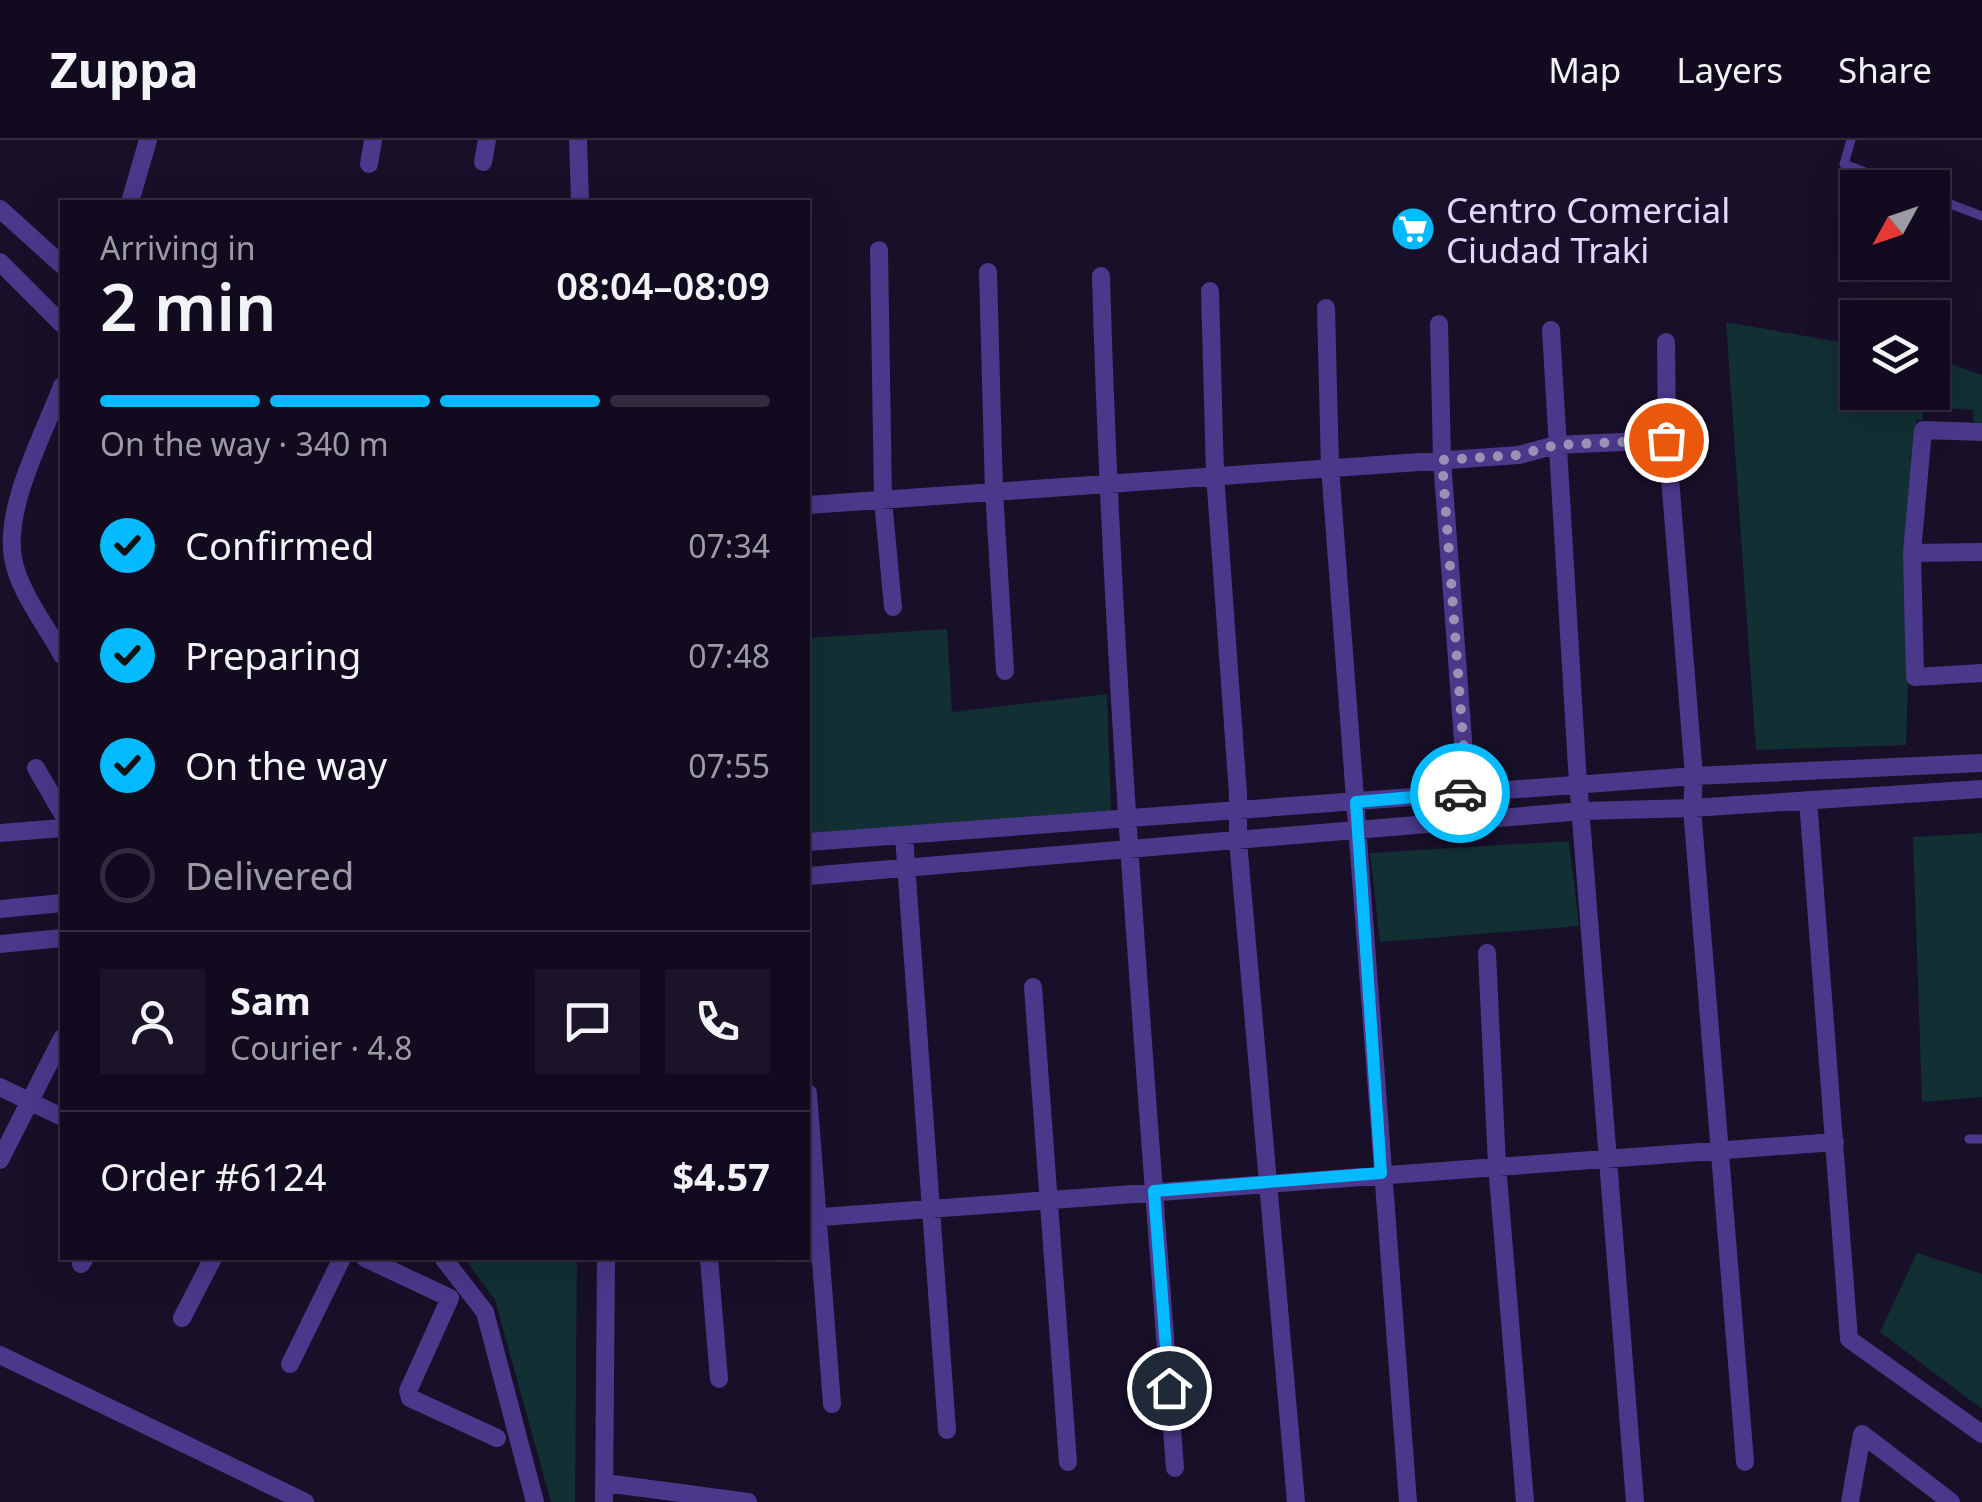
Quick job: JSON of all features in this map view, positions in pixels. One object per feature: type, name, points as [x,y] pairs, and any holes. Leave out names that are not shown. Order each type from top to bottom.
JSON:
[{"type":"street","points":[[131,200],[148,140]]},
{"type":"street","points":[[369,164],[373,140]]},
{"type":"street","points":[[483,162],[487,140]]},
{"type":"street","points":[[578,140],[580,200]]},
{"type":"street","points":[[0,209],[60,263]]},
{"type":"street","points":[[879,250],[883,500],[893,607]]},
{"type":"street","points":[[0,262],[60,322]]},
{"type":"street","points":[[988,272],[1004,671]]},
{"type":"street","points":[[1101,276],[1107,482],[1126,821],[1175,1468]]},
{"type":"street","points":[[1210,291],[1215,474],[1238,840],[1296,1502]]},
{"type":"street","points":[[1326,308],[1330,467],[1408,1502]]},
{"type":"street","points":[[1439,324],[1442,460],[1467,792],[1466,823]]},
{"type":"street","points":[[1551,330],[1579,786],[1635,1502]]},
{"type":"street","points":[[1666,342],[1666,440],[1744,1462]]},
{"type":"street","points":[[60,391],[16,507],[12,533],[13,558],[20,580],[60,651]]},
{"type":"street","points":[[1982,432],[1923,430],[1912,554],[1914,677],[1982,673]]},
{"type":"street","points":[[810,505],[1518,455],[1556,445],[1666,440]]},
{"type":"street","points":[[1912,554],[1982,552]]},
{"type":"street","points":[[810,842],[1694,776],[1982,763]]},
{"type":"street","points":[[36,768],[60,809]]},
{"type":"street","points":[[810,876],[1582,811],[1692,808],[1982,789]]},
{"type":"street","points":[[1808,800],[1849,1339],[1982,1434]]},
{"type":"street","points":[[0,833],[60,828]]},
{"type":"street","points":[[904,836],[947,1430]]},
{"type":"street","points":[[0,909],[60,903]]},
{"type":"street","points":[[0,944],[60,938]]},
{"type":"street","points":[[1487,953],[1498,1164],[1525,1502]]},
{"type":"street","points":[[1033,987],[1068,1462]]},
{"type":"street","points":[[0,1160],[60,1042]]},
{"type":"street","points":[[0,1086],[60,1116]]},
{"type":"street","points":[[812,1217],[1836,1142]]},
{"type":"street","points":[[810,1155],[812,1217],[832,1404]]},
{"type":"street","points":[[182,1318],[212,1260]]},
{"type":"street","points":[[290,1364],[341,1260]]},
{"type":"street","points":[[369,1260],[450,1298],[408,1391],[410,1398],[496,1438]]},
{"type":"street","points":[[444,1260],[485,1312],[535,1502]]},
{"type":"street","points":[[606,1260],[604,1493],[748,1502]]},
{"type":"street","points":[[709,1260],[718,1379]]},
{"type":"street","points":[[0,1355],[305,1502]]},
{"type":"street","points":[[1850,1502],[1862,1434],[1951,1502]]},
{"type":"lane","points":[[1851,140],[1844,164],[1860,170]]},
{"type":"lane","points":[[1950,204],[1982,216]]},
{"type":"lane","points":[[1969,1140],[1982,1139]]},
{"type":"green space","points":[[1726,322],[1840,342],[1840,410],[1924,410],[1922,420],[1916,420],[1906,745],[1756,750]]},
{"type":"green space","points":[[1950,364],[1982,375],[1982,423],[1973,422],[1973,410],[1950,409]]},
{"type":"green space","points":[[947,629],[952,712],[1107,694],[1111,811],[810,841],[810,638]]},
{"type":"green space","points":[[1982,833],[1982,1097],[1922,1102],[1913,837]]},
{"type":"green space","points":[[1569,841],[1579,926],[1380,942],[1370,853]]},
{"type":"green space","points":[[1917,1253],[1982,1274],[1982,1409],[1880,1332]]},
{"type":"green space","points":[[465,1260],[577,1260],[575,1502],[551,1502],[495,1300]]},
{"type":"way so far","points":[[1460,793],[1467,792],[1442,460],[1518,455],[1556,445],[1666,440]]},
{"type":"place","name":"Centro Comercial Ciudad Traki","points":[[1413,229]]},
{"type":"route","points":[[1169,1388],[1154,1191],[1381,1173],[1356,802],[1460,793]]}]
